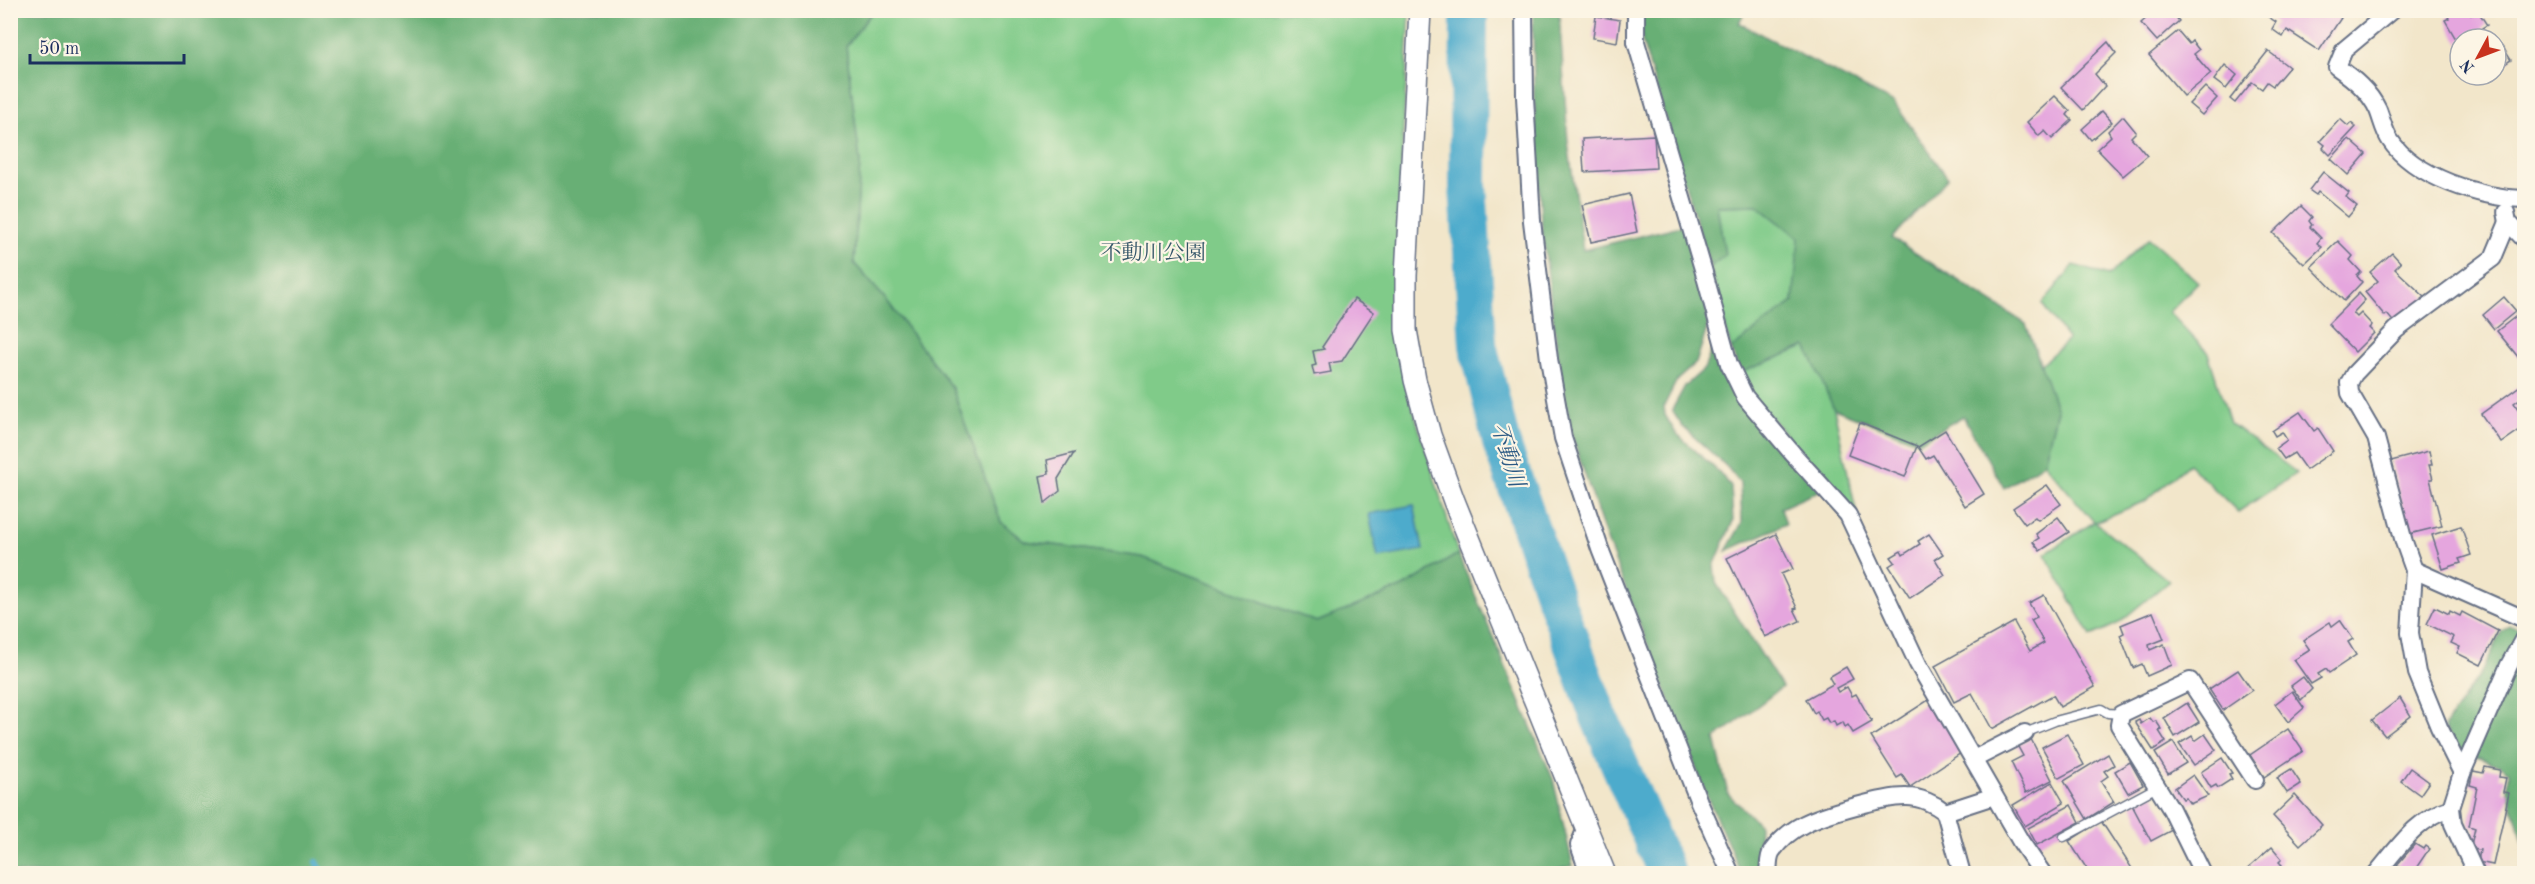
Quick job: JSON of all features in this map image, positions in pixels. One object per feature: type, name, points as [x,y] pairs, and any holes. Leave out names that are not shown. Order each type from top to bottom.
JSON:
[{"type":"street","points":[[1419,10],[1406,276],[1406,330],[1415,380],[1430,435],[1454,501],[1605,873]]},
{"type":"street","points":[[1524,10],[1525,97],[1532,221],[1549,359],[1565,447],[1604,560],[1699,802],[1731,873]]},
{"type":"street","points":[[1636,10],[1635,42],[1729,364],[1745,397],[1848,515],[1918,664],[2021,842],[2043,873]]},
{"type":"street","points":[[2392,10],[2344,50],[2337,67],[2367,93],[2377,109],[2388,137],[2412,164],[2461,186],[2505,199],[2524,199]]},
{"type":"street","points":[[2462,772],[2439,727],[2417,673],[2410,633],[2414,570],[2403,542],[2376,438],[2350,393],[2349,383],[2354,374],[2396,330],[2493,258],[2508,222],[2505,199]]},
{"type":"street","points":[[2508,222],[2524,239]]},
{"type":"street","points":[[2414,570],[2524,619]]},
{"type":"street","points":[[2476,873],[2453,824],[2451,808],[2462,772],[2509,665],[2524,638]]},
{"type":"street","points":[[2203,873],[2171,809],[2119,725],[2121,714],[2190,681],[2255,780]]},
{"type":"street","points":[[1974,759],[2025,733]]},
{"type":"street","points":[[1768,873],[1770,854],[1793,831],[1813,820],[1896,796],[1919,800],[1937,806],[1945,812],[1962,873]]},
{"type":"street","points":[[1945,812],[1994,796]]},
{"type":"street","points":[[2376,873],[2417,826],[2436,813],[2451,808]]},
{"type":"street","points":[[1586,828],[1579,845],[1589,873]]},
{"type":"lane","points":[[2025,733],[2101,709],[2121,714]]},
{"type":"lane","points":[[2064,837],[2157,786]]},
{"type":"green space","points":[[10,11],[873,11],[846,46],[860,162],[854,263],[887,301],[952,388],[1001,522],[1025,541],[1142,557],[1317,622],[1403,587],[1458,554],[1553,779],[1573,866],[1538,874],[11,873]]},
{"type":"green space","name":"不動川公園","points":[[873,11],[1410,11],[1395,271],[1398,331],[1405,383],[1458,554],[1403,587],[1317,622],[1142,557],[1025,541],[1001,522],[952,388],[887,301],[854,263],[860,162],[846,46]]},
{"type":"green space","points":[[1533,11],[1559,11],[1568,142],[1583,250],[1685,225],[1706,307],[1708,325],[1696,363],[1677,380],[1664,406],[1665,415],[1675,432],[1720,473],[1731,487],[1733,521],[1714,566],[1716,583],[1782,687],[1715,739],[1728,794],[1760,825],[1758,861],[1761,873],[1741,873],[1708,799],[1609,546],[1572,436],[1558,358],[1541,220],[1534,97]]},
{"type":"green space","points":[[1642,11],[1745,11],[1739,23],[1894,103],[1948,178],[1892,238],[2026,324],[2057,410],[2044,463],[2004,488],[1963,416],[1919,442],[1834,409],[1806,346],[1740,373],[1731,349],[1793,302],[1799,238],[1757,205],[1717,206],[1725,255],[1710,267],[1642,41]]},
{"type":"green space","points":[[1757,205],[1800,238],[1793,302],[1731,349],[1710,267],[1725,255],[1717,206]]},
{"type":"green space","points":[[2149,238],[2198,282],[2169,312],[2208,353],[2230,423],[2297,473],[2238,512],[2189,464],[2145,501],[2095,522],[2169,581],[2117,624],[2091,636],[2045,554],[2094,522],[2044,463],[2057,410],[2040,365],[2068,340],[2042,304],[2074,265],[2108,276]]},
{"type":"green space","points":[[1717,336],[1724,365],[1821,490],[1781,508],[1786,524],[1726,551],[1742,523],[1740,483],[1727,467],[1682,426],[1673,412],[1685,386],[1704,369]]},
{"type":"green space","points":[[1807,346],[1834,409],[1857,515],[1750,394],[1740,373]]},
{"type":"green space","points":[[2510,626],[2524,630],[2524,845],[2508,792],[2509,772],[2500,766],[2460,751],[2444,727],[2484,668],[2502,631]]},
{"type":"water","points":[[1414,505],[1423,550],[1378,558],[1369,514]]},
{"type":"building","points":[[2156,10],[2159,13],[2170,10],[2179,21],[2157,41],[2141,23]]},
{"type":"building","points":[[2271,10],[2321,12],[2330,10],[2341,18],[2319,51],[2287,30],[2283,37],[2272,29],[2276,22],[2267,16]]},
{"type":"building","points":[[2444,10],[2468,10],[2471,15],[2478,11],[2487,25],[2484,27],[2449,27],[2445,20],[2449,18]]},
{"type":"building","points":[[1596,16],[1620,20],[1617,42],[1593,38]]},
{"type":"building","points":[[2178,31],[2189,44],[2192,41],[2199,50],[2194,54],[2211,74],[2184,96],[2149,55]]},
{"type":"building","points":[[2108,42],[2116,53],[2095,74],[2105,86],[2083,110],[2061,87]]},
{"type":"building","points":[[2268,51],[2289,67],[2273,86],[2267,82],[2262,89],[2252,82],[2235,103],[2230,99]]},
{"type":"building","points":[[2225,65],[2237,75],[2226,89],[2214,80]]},
{"type":"building","points":[[2205,87],[2217,98],[2202,115],[2189,104]]},
{"type":"building","points":[[2055,96],[2070,111],[2067,115],[2072,120],[2052,139],[2045,131],[2039,136],[2027,122]]},
{"type":"building","points":[[2102,111],[2112,122],[2091,140],[2082,129]]},
{"type":"building","points":[[2123,116],[2136,132],[2131,137],[2147,156],[2123,176],[2097,149],[2111,136],[2108,131]]},
{"type":"building","points":[[2340,119],[2348,126],[2351,123],[2356,127],[2330,155],[2320,141]]},
{"type":"building","points":[[1654,135],[1656,168],[1584,172],[1582,139]]},
{"type":"building","points":[[2349,139],[2366,154],[2348,175],[2331,159]]},
{"type":"building","points":[[2323,172],[2349,193],[2346,197],[2357,206],[2348,217],[2318,192],[2316,195],[2309,190]]},
{"type":"building","points":[[1629,194],[1637,232],[1591,242],[1582,205]]},
{"type":"building","points":[[2301,206],[2312,217],[2309,221],[2312,225],[2310,227],[2321,238],[2317,243],[2322,247],[2304,264],[2273,233]]},
{"type":"building","points":[[2338,241],[2353,256],[2350,260],[2361,272],[2357,276],[2362,282],[2344,301],[2311,267]]},
{"type":"building","points":[[2392,253],[2401,263],[2395,269],[2426,298],[2396,325],[2387,314],[2385,316],[2365,292],[2378,281],[2370,272]]},
{"type":"building","points":[[2359,293],[2365,300],[2353,313],[2357,317],[2361,313],[2372,325],[2369,328],[2374,333],[2355,352],[2328,324]]},
{"type":"building","points":[[2504,297],[2516,311],[2494,329],[2483,315]]},
{"type":"building","points":[[1354,299],[1374,312],[1342,361],[1329,363],[1331,372],[1314,375],[1312,366],[1316,365],[1313,351],[1324,349],[1322,347]]},
{"type":"building","points":[[2520,313],[2524,319],[2523,363],[2497,331]]},
{"type":"building","points":[[2524,383],[2524,396],[2514,403],[2524,418],[2524,427],[2501,443],[2481,414]]},
{"type":"building","points":[[2300,412],[2314,431],[2318,428],[2333,451],[2306,470],[2294,453],[2284,459],[2276,448],[2287,440],[2282,432],[2275,436],[2272,431]]},
{"type":"building","points":[[1860,423],[1917,446],[1905,477],[1848,455]]},
{"type":"building","points":[[1945,430],[1984,494],[1965,506],[1933,455],[1926,459],[1918,447]]},
{"type":"building","points":[[2429,451],[2432,465],[2429,465],[2433,479],[2430,479],[2442,526],[2409,534],[2391,461]]},
{"type":"building","points":[[1074,453],[1058,479],[1060,491],[1045,503],[1040,476],[1049,474],[1047,460]]},
{"type":"building","points":[[2047,485],[2061,504],[2038,520],[2035,517],[2025,524],[2013,508]]},
{"type":"building","points":[[2058,517],[2069,532],[2040,551],[2033,542],[2039,538],[2036,534]]},
{"type":"building","points":[[2461,526],[2471,555],[2459,559],[2461,563],[2443,569],[2432,535]]},
{"type":"building","points":[[1776,534],[1793,569],[1781,574],[1797,608],[1794,609],[1800,621],[1765,637],[1727,558]]},
{"type":"building","points":[[1929,534],[1943,554],[1935,559],[1945,575],[1910,598],[1889,566],[1895,562],[1891,557],[1901,551],[1903,555],[1920,544],[1918,541]]},
{"type":"building","points":[[2044,595],[2095,687],[2060,707],[2053,695],[1992,729],[1972,693],[1954,702],[1935,666],[2014,622],[2030,651],[2044,643],[2031,620],[2037,617],[2029,603]]},
{"type":"building","points":[[2435,607],[2449,614],[2450,611],[2460,616],[2462,612],[2498,631],[2481,665],[2457,653],[2460,647],[2451,643],[2454,637],[2427,624]]},
{"type":"building","points":[[2153,612],[2164,639],[2149,645],[2150,650],[2164,644],[2172,665],[2147,676],[2142,664],[2133,668],[2120,635],[2124,633],[2121,625]]},
{"type":"building","points":[[2340,620],[2353,639],[2348,642],[2356,655],[2329,673],[2326,669],[2318,674],[2321,678],[2311,684],[2294,660],[2310,650],[2303,640],[2330,622],[2332,626]]},
{"type":"building","points":[[1846,667],[1853,679],[1836,688],[1838,692],[1847,687],[1852,696],[1856,694],[1872,722],[1853,733],[1848,725],[1845,727],[1843,722],[1836,726],[1834,721],[1829,723],[1826,718],[1822,720],[1817,711],[1814,713],[1806,699],[1833,684],[1829,677]]},
{"type":"building","points":[[2238,670],[2252,690],[2223,710],[2209,689]]},
{"type":"building","points":[[2303,677],[2312,689],[2301,700],[2291,686]]},
{"type":"building","points":[[2292,691],[2304,708],[2288,722],[2275,704]]},
{"type":"building","points":[[2400,698],[2411,716],[2385,736],[2372,720]]},
{"type":"building","points":[[1930,699],[1964,751],[1910,787],[1902,775],[1897,778],[1871,737]]},
{"type":"building","points":[[2187,703],[2199,722],[2175,737],[2164,718]]},
{"type":"building","points":[[2150,718],[2153,722],[2156,721],[2162,730],[2159,731],[2166,742],[2153,750],[2135,722],[2139,720],[2141,724]]},
{"type":"building","points":[[2288,729],[2303,751],[2264,777],[2250,755]]},
{"type":"building","points":[[2067,734],[2084,765],[2059,778],[2042,747]]},
{"type":"building","points":[[2205,734],[2216,750],[2194,765],[2179,744],[2192,736],[2195,741]]},
{"type":"building","points":[[2031,739],[2052,780],[2026,793],[2011,762],[2023,756],[2017,745]]},
{"type":"building","points":[[2173,742],[2186,763],[2168,774],[2155,753]]},
{"type":"building","points":[[2108,754],[2114,765],[2104,771],[2108,776],[2101,781],[2114,802],[2087,819],[2064,781]]},
{"type":"building","points":[[2222,758],[2232,773],[2229,774],[2232,779],[2218,788],[2216,785],[2211,788],[2201,772]]},
{"type":"building","points":[[2130,762],[2143,785],[2128,793],[2115,771]]},
{"type":"building","points":[[2485,767],[2500,770],[2499,777],[2506,778],[2503,792],[2509,793],[2493,865],[2478,862],[2480,850],[2470,849],[2475,828],[2469,826],[2477,787],[2470,785],[2473,771],[2483,773]]},
{"type":"building","points":[[2410,768],[2429,782],[2420,795],[2401,781]]},
{"type":"building","points":[[2291,769],[2301,784],[2287,793],[2277,778]]},
{"type":"building","points":[[2193,775],[2208,796],[2190,804],[2175,788]]},
{"type":"building","points":[[2052,782],[2064,803],[2025,826],[2013,805]]},
{"type":"building","points":[[2153,794],[2172,830],[2151,841],[2132,805]]},
{"type":"building","points":[[2295,795],[2322,825],[2300,845],[2273,816]]},
{"type":"building","points":[[2071,805],[2080,822],[2037,845],[2028,828]]},
{"type":"building","points":[[2101,821],[2133,870],[2128,874],[2098,874],[2095,870],[2090,874],[2069,841]]},
{"type":"building","points":[[2415,844],[2423,849],[2425,846],[2429,849],[2412,874],[2401,874],[2398,872],[2401,868],[2397,865]]},
{"type":"building","points":[[2272,847],[2282,859],[2279,862],[2282,865],[2280,867],[2285,874],[2242,874]]},
{"type":"waterway","name":"不動川","points":[[1469,10],[1468,186],[1478,345],[1501,442],[1553,593],[1599,717],[1667,874]]},
{"type":"waterway","points":[[317,862],[323,874]]}]
